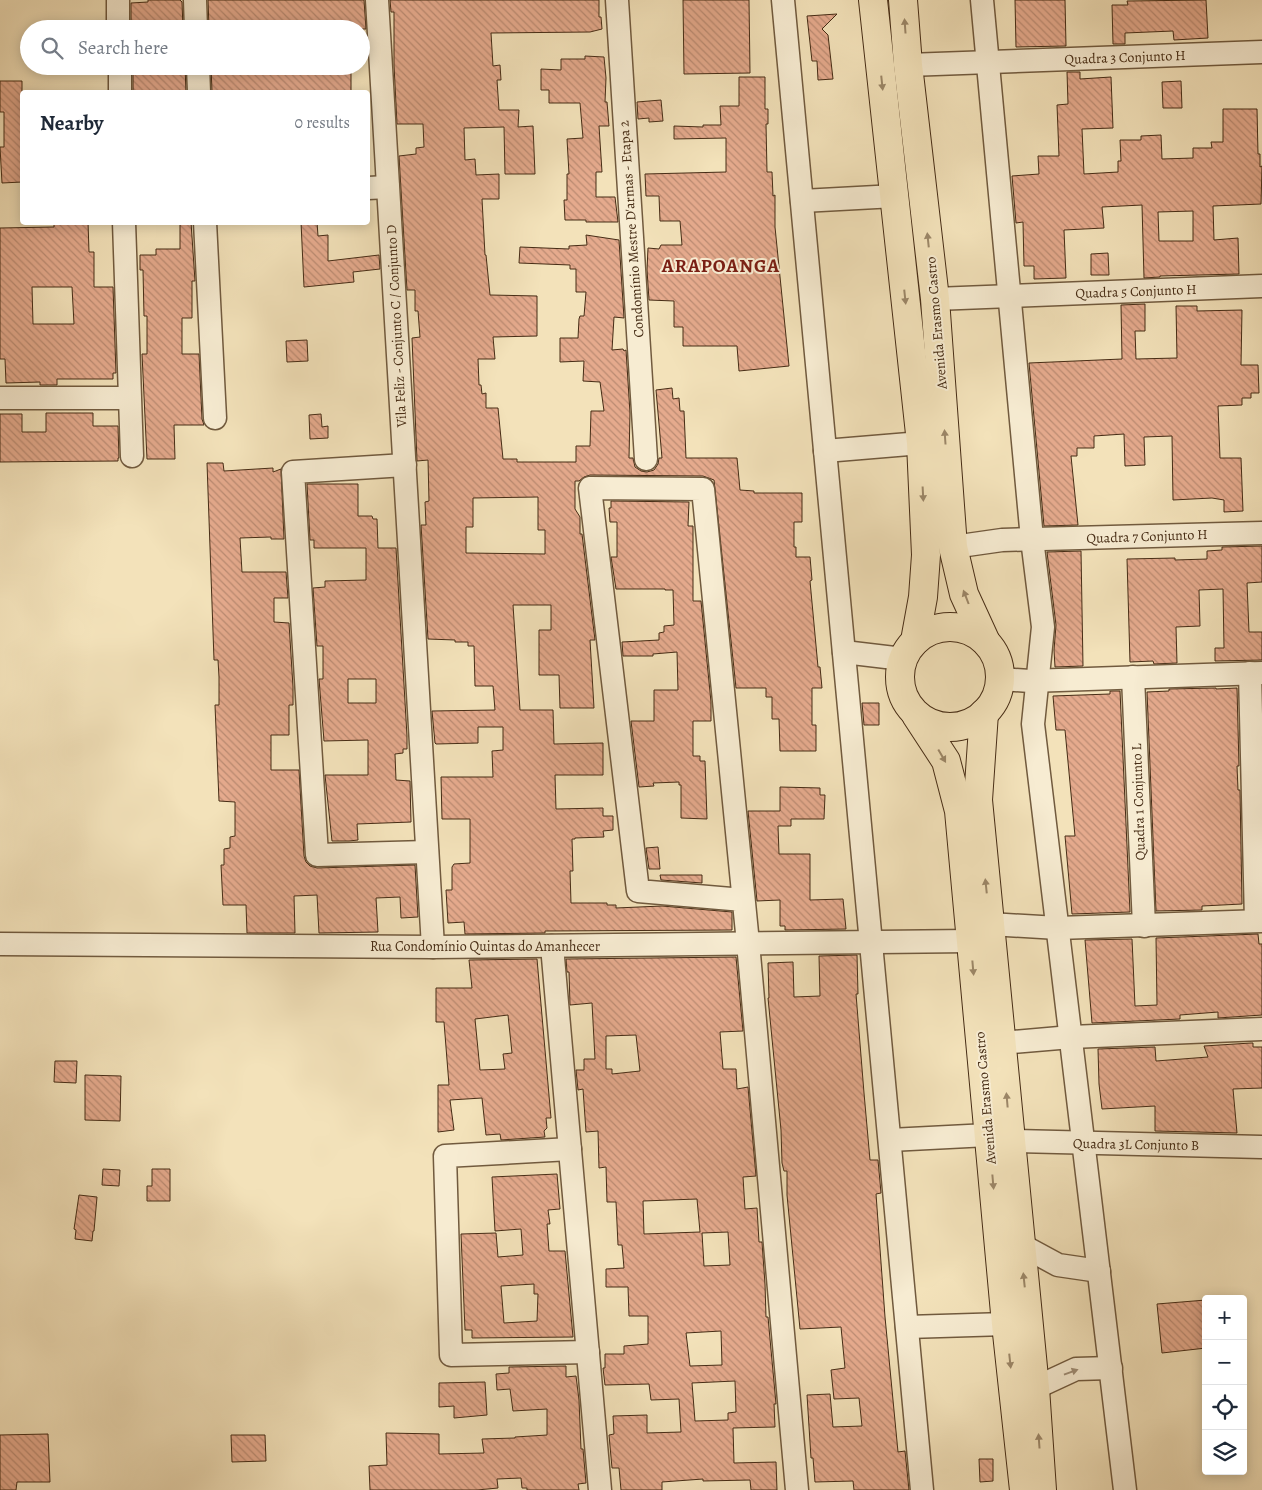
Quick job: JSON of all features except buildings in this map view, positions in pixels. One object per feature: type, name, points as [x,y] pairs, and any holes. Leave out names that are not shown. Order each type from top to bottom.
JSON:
[{"type":"main road","name":"Avenida Erasmo Castro","points":[[874,0],[921,444],[926,555],[923,597],[909,650]]},
{"type":"main road","name":"Avenida Erasmo Castro","points":[[903,0],[908,65],[935,299],[953,547],[964,594],[986,642]]},
{"type":"main road","points":[[951,627],[970,631],[986,642],[996,659],[1000,679],[993,703],[984,713],[969,724],[951,727],[932,724],[916,715],[906,703],[900,689],[899,674],[909,650],[931,630],[951,627]]},
{"type":"main road","name":"Avenida Erasmo Castro","points":[[984,713],[978,800],[980,932],[1000,1138],[1021,1244],[1035,1388],[1042,1490]]},
{"type":"main road","name":"Avenida Erasmo Castro","points":[[916,715],[946,761],[959,811],[1001,1042],[1000,1138],[1006,1324],[1024,1490]]},
{"type":"street","points":[[118,0],[118,20]]},
{"type":"street","points":[[195,0],[196,20]]},
{"type":"street","name":"Vila Feliz - Conjunto C / Conjunto D","points":[[377,0],[376,129],[378,187],[405,465],[433,947]]},
{"type":"street","name":"Condomínio Mestre D'armas - Etapa 2","points":[[617,0],[646,459]]},
{"type":"street","points":[[783,0],[922,1490]]},
{"type":"street","points":[[982,0],[1032,539],[1043,627],[1033,724],[1125,1490]]},
{"type":"street","name":"Quadra 3 Conjunto H","points":[[908,65],[1262,52]]},
{"type":"street","points":[[120,75],[120,90]]},
{"type":"street","points":[[198,75],[199,90]]},
{"type":"street","points":[[802,202],[895,196]]},
{"type":"street","points":[[124,225],[132,456]]},
{"type":"street","points":[[205,225],[216,418]]},
{"type":"street","name":"Quadra 5 Conjunto H","points":[[935,299],[1262,286]]},
{"type":"street","points":[[0,398],[129,398]]},
{"type":"street","points":[[825,451],[921,444]]},
{"type":"street","points":[[405,465],[293,472],[317,854],[427,852]]},
{"type":"street","points":[[744,900],[638,891],[590,488],[703,489],[744,900],[797,1490]]},
{"type":"street","name":"Quadra 7 Conjunto H","points":[[953,547],[1002,540],[1262,533]]},
{"type":"street","points":[[844,652],[909,650]]},
{"type":"street","points":[[1000,679],[1038,681],[1256,673],[1259,921]]},
{"type":"street","name":"Quadra 1 Conjunto L","points":[[1133,677],[1144,926]]},
{"type":"street","name":"Rua Condomínio Quintas do Amanhecer","points":[[0,944],[433,947],[871,941],[980,932],[1259,921]]},
{"type":"street","points":[[552,946],[600,1490]]},
{"type":"street","points":[[1001,1042],[1071,1037],[1262,1029]]},
{"type":"street","name":"Quadra 3L Conjunto B","points":[[890,1140],[1000,1138],[1084,1143],[1262,1147]]},
{"type":"street","points":[[570,1149],[445,1156],[451,1355],[588,1352]]},
{"type":"street","points":[[1021,1244],[1058,1264],[1099,1271]]},
{"type":"street","points":[[907,1327],[1006,1324]]},
{"type":"street","points":[[1035,1388],[1076,1370],[1111,1368]]},
{"type":"district","name":"ARAPOANGA","points":[[721,265]]}]
